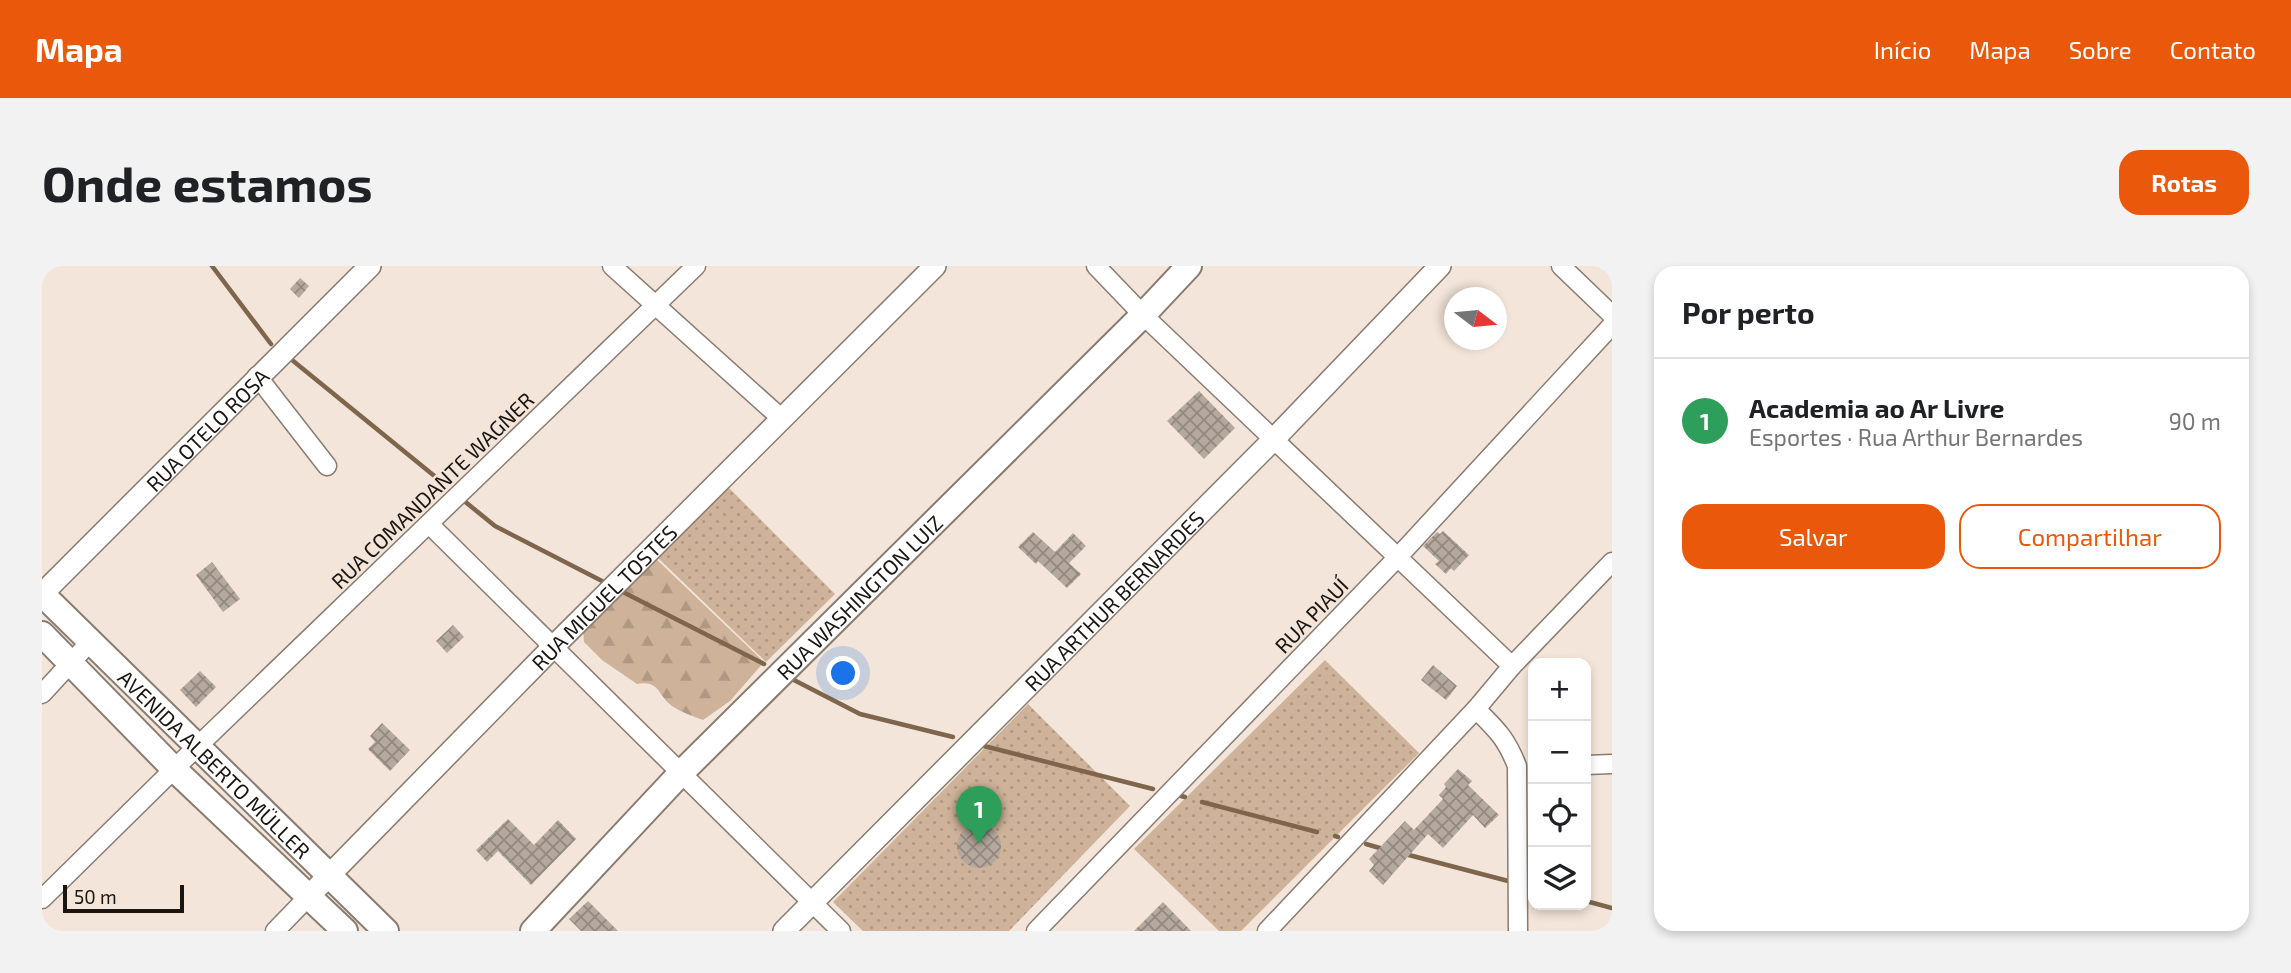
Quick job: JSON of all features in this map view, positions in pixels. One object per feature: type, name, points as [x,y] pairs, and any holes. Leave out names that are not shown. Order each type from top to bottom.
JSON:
[{"type":"main road","name":"RUA WASHINGTON LUIZ","points":[[533,931],[680,774],[1143,315],[1188,266]]},
{"type":"main road","name":"AVENIDA ALBERTO MÜLLER","points":[[42,594],[386,931]]},
{"type":"main road","name":"AVENIDA ALBERTO MÜLLER","points":[[42,634],[174,769],[345,931]]},
{"type":"street","name":"RUA OTELO ROSA","points":[[42,594],[257,376],[370,266]]},
{"type":"street","points":[[612,266],[782,419]]},
{"type":"street","name":"RUA COMANDANTE WAGNER","points":[[42,899],[696,266]]},
{"type":"street","name":"RUA MIGUEL TOSTES","points":[[275,931],[554,646],[935,266]]},
{"type":"street","points":[[1097,266],[1143,315],[1512,666]]},
{"type":"street","name":"RUA ARTHUR BERNARDES","points":[[784,931],[1274,439],[1440,266]]},
{"type":"street","points":[[1561,266],[1612,315]]},
{"type":"street","name":"RUA PIAUÍ","points":[[1036,931],[1397,558],[1612,325]]},
{"type":"street","points":[[257,376],[327,466]]},
{"type":"street","points":[[429,524],[841,931]]},
{"type":"street","points":[[1267,931],[1612,562]]},
{"type":"street","points":[[42,694],[90,642]]},
{"type":"street","points":[[1476,709],[1501,734],[1525,766],[1518,931]]},
{"type":"street","points":[[1591,765],[1612,765]]},
{"type":"green space","points":[[728,487],[835,594],[766,662],[656,556]]},
{"type":"green space","points":[[654,557],[764,662],[730,701],[703,720],[672,706],[654,686],[637,684],[602,660],[584,642],[583,628]]},
{"type":"green space","points":[[1325,660],[1419,753],[1241,931],[1219,931],[1134,849]]},
{"type":"green space","points":[[1028,704],[1130,806],[1009,931],[863,931],[833,902]]},
{"type":"building","points":[[300,278],[309,286],[299,298],[290,289]]},
{"type":"building","points":[[1199,391],[1235,428],[1204,459],[1167,421]]},
{"type":"building","points":[[1443,531],[1469,555],[1454,571],[1451,568],[1446,574],[1435,564],[1439,561],[1423,546],[1437,532],[1440,534]]},
{"type":"building","points":[[1033,532],[1055,552],[1073,533],[1086,546],[1069,563],[1081,574],[1067,588],[1018,547]]},
{"type":"building","points":[[212,562],[240,599],[223,612],[196,575]]},
{"type":"building","points":[[453,625],[464,637],[447,653],[436,641]]},
{"type":"building","points":[[1433,665],[1457,686],[1446,700],[1421,680]]},
{"type":"building","points":[[200,671],[216,687],[196,707],[180,690]]},
{"type":"building","points":[[382,723],[410,750],[390,771],[368,749],[375,742],[370,736]]},
{"type":"building","points":[[1458,769],[1472,781],[1468,785],[1499,815],[1485,828],[1473,815],[1443,848],[1428,834],[1383,885],[1369,871],[1374,865],[1369,859],[1405,821],[1414,830],[1443,799],[1439,795],[1446,787],[1444,784]]},
{"type":"building","points":[[508,819],[534,845],[558,820],[576,839],[531,885],[498,851],[487,862],[476,850]]},
{"type":"building","points":[[979,824],[995,830],[1001,846],[995,862],[979,868],[963,862],[957,846],[963,830]]},
{"type":"building","points":[[588,901],[618,931],[581,931],[569,919]]},
{"type":"building","points":[[1163,902],[1191,931],[1134,931]]},
{"type":"waterway","points":[[212,266],[271,344]]},
{"type":"waterway","points":[[292,360],[443,483]]},
{"type":"waterway","points":[[463,500],[495,526],[602,581]]},
{"type":"waterway","points":[[619,590],[764,664]]},
{"type":"waterway","points":[[790,678],[860,714],[953,737]]},
{"type":"waterway","points":[[980,745],[1153,789]]},
{"type":"waterway","points":[[1181,796],[1185,797]]},
{"type":"waterway","points":[[1202,802],[1317,832]]},
{"type":"waterway","points":[[1366,844],[1383,849]]},
{"type":"waterway","points":[[1405,854],[1512,882]]},
{"type":"waterway","points":[[1591,902],[1612,908]]},
{"type":"place","name":"Academia ao Ar Livre","points":[[979,844]]}]
